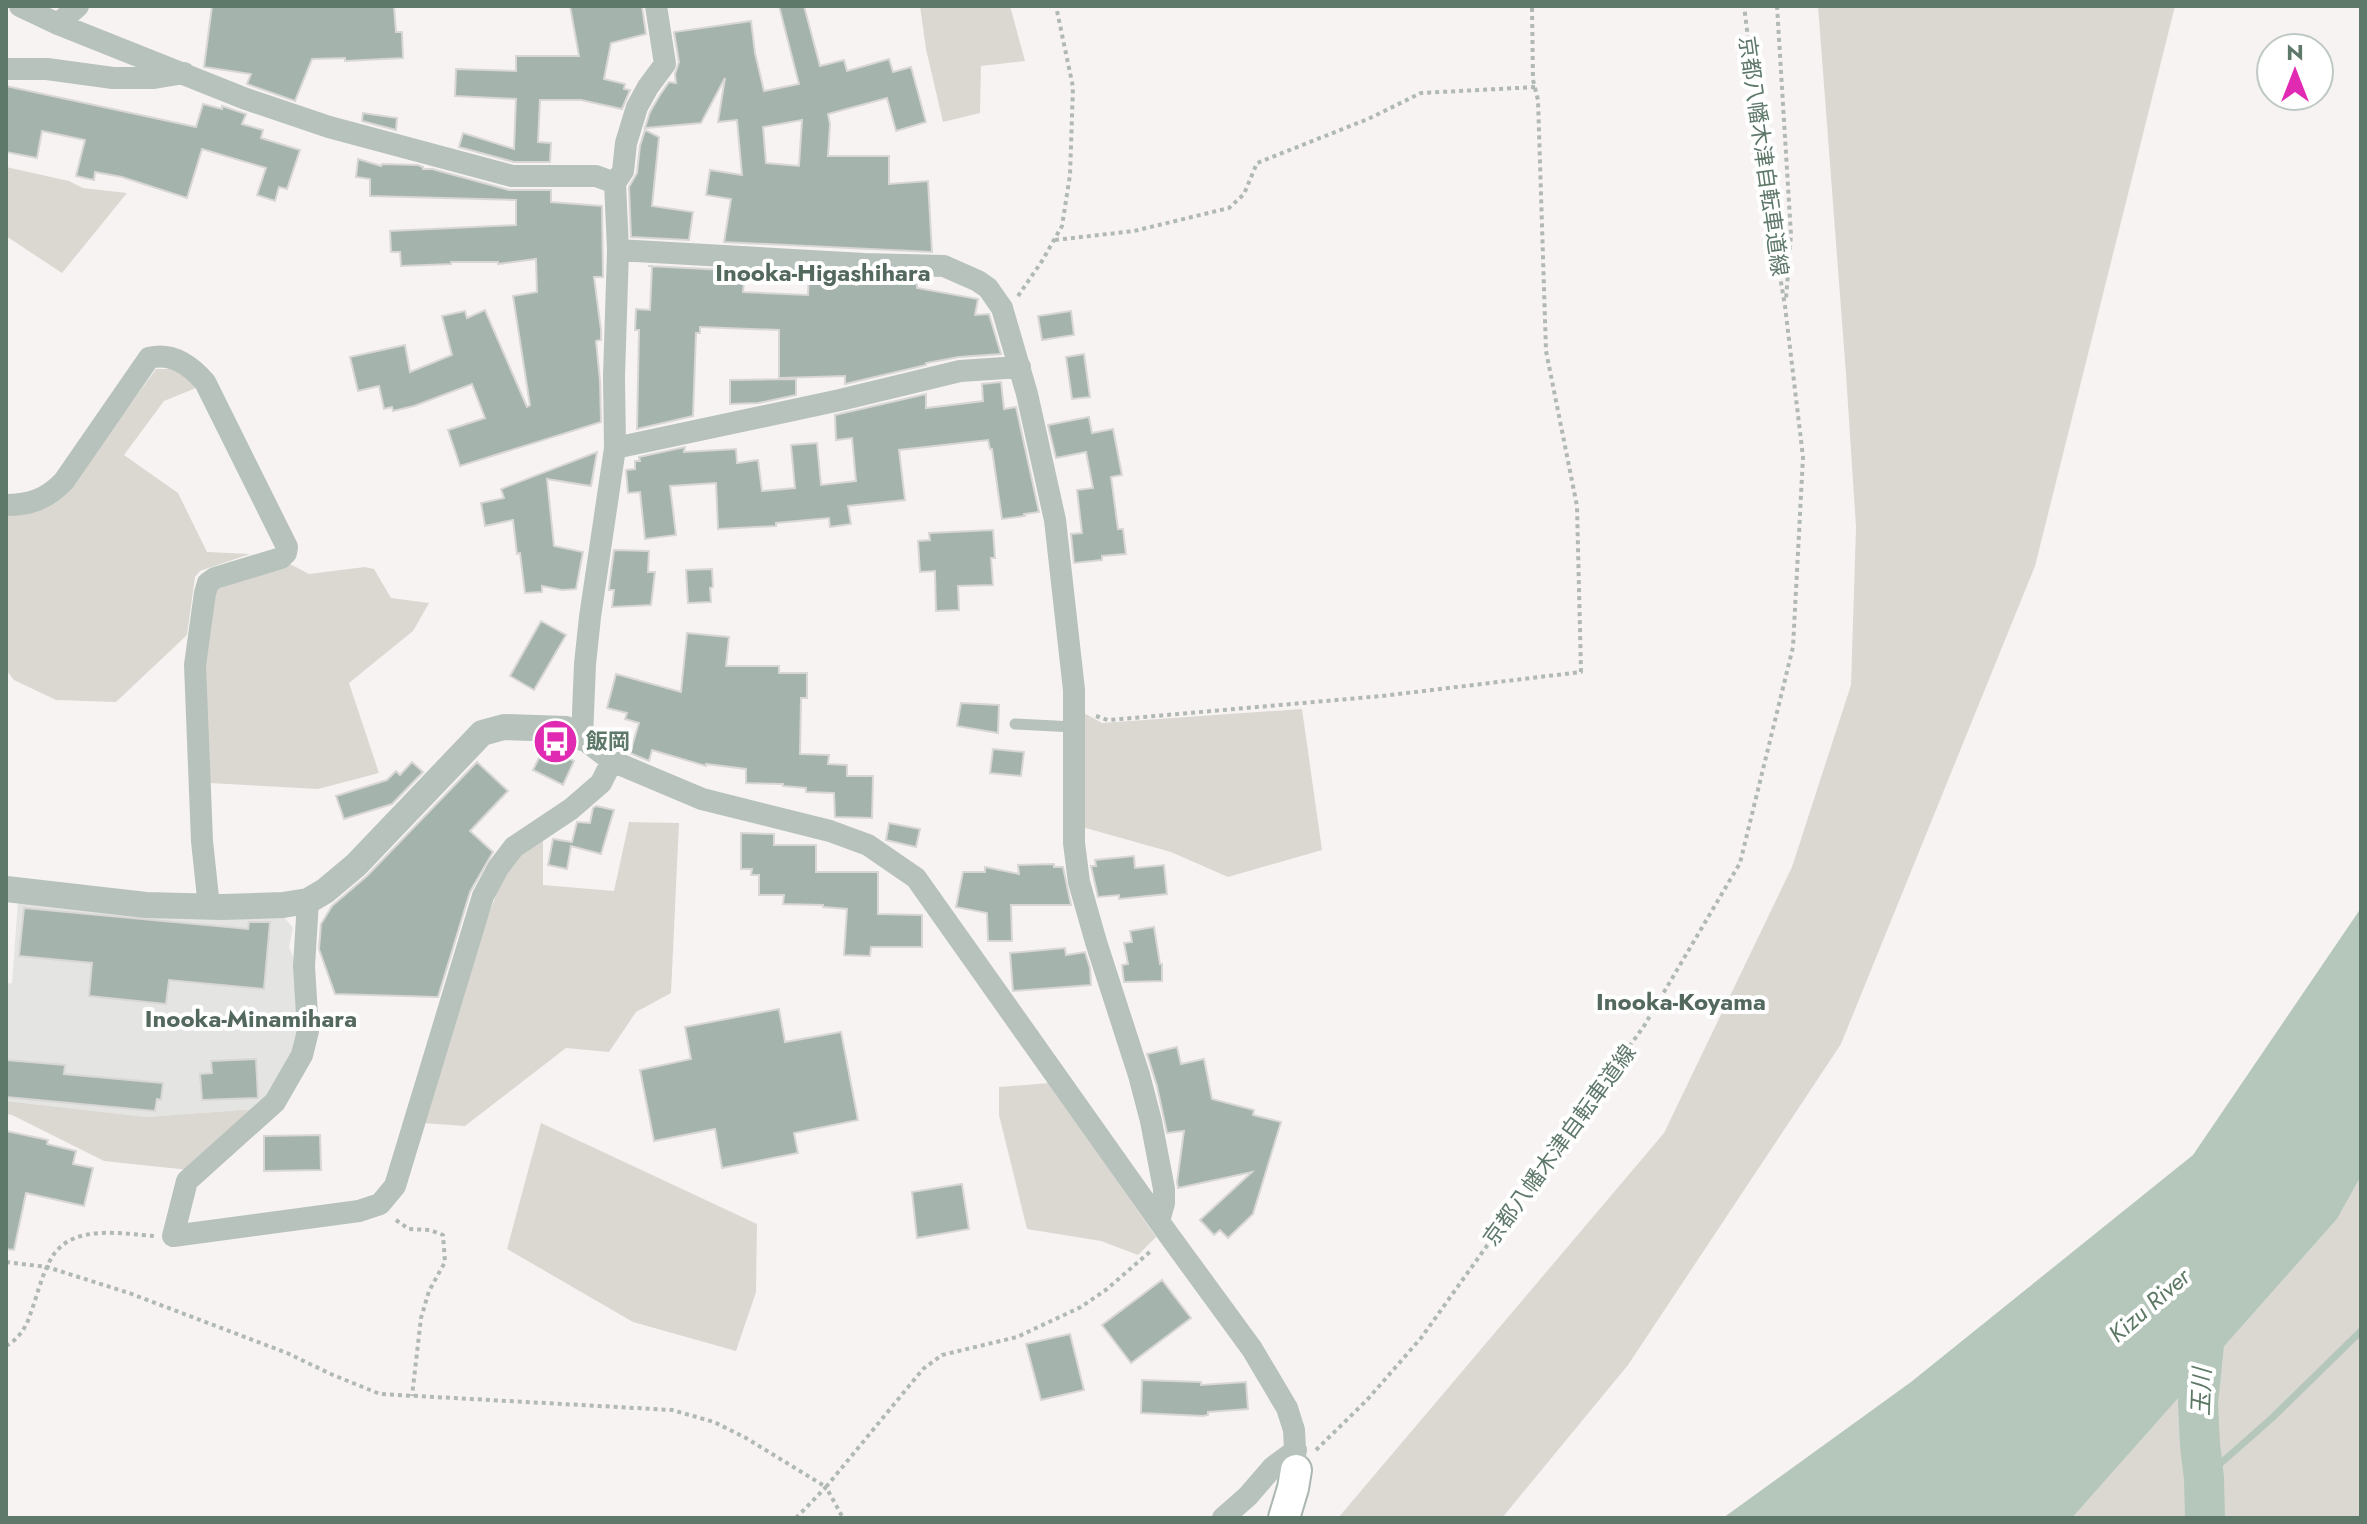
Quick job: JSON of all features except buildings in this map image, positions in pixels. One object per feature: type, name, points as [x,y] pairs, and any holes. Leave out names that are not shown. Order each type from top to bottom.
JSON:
[{"type":"main road","points":[[1284,1518],[1293,1488],[1296,1460]]},
{"type":"street","points":[[20,6],[246,99],[329,127],[512,176],[596,176],[615,183]]},
{"type":"street","points":[[58,24],[78,6]]},
{"type":"street","points":[[582,738],[586,648],[615,448],[618,250],[615,183],[623,171],[626,143],[637,107],[665,64],[656,6]]},
{"type":"street","points":[[6,69],[47,69],[113,78],[154,78],[185,73]]},
{"type":"street","points":[[618,250],[944,266],[978,281],[996,297],[1020,367],[1055,520],[1074,690],[1074,843],[1079,882],[1151,1121],[1164,1189],[1163,1228]]},
{"type":"street","points":[[6,505],[35,502],[56,490],[149,358],[176,358],[205,382],[287,547],[281,558],[215,578],[208,583],[205,593],[195,665],[202,841],[209,907]]},
{"type":"street","points":[[615,448],[960,371],[1020,367]]},
{"type":"street","points":[[6,889],[146,905],[209,907],[283,905],[308,901],[356,865],[482,733],[504,727],[566,729],[612,761],[702,799],[830,831],[868,845],[916,878],[1252,1349],[1287,1408],[1294,1430],[1296,1460],[1273,1467],[1248,1496],[1223,1518]]},
{"type":"street","points":[[308,901],[304,966],[308,1031],[302,1055],[275,1102],[187,1181],[173,1236],[359,1211],[380,1204],[395,1186],[483,896],[514,847],[571,809],[601,783],[612,761]]},
{"type":"lane","points":[[1015,724],[1074,727]]},
{"type":"path","points":[[1015,299],[1062,226],[1070,175],[1073,87],[1056,6]]},
{"type":"path","points":[[1074,690],[1090,713],[1098,718],[1121,719],[1382,696],[1581,672],[1577,506],[1546,351],[1532,6]]},
{"type":"path","name":"京都八幡木津自転車道線","points":[[1296,1460],[1367,1400],[1421,1338],[1644,1026],[1740,863],[1793,647],[1803,457],[1744,6]]},
{"type":"path","name":"京都八幡木津自転車道線","points":[[1777,6],[1791,235],[1785,306]]},
{"type":"path","points":[[1055,240],[1134,231],[1229,208],[1244,194],[1257,163],[1368,119],[1421,93],[1537,87]]},
{"type":"path","points":[[380,1204],[409,1229],[430,1230],[443,1235],[445,1262],[429,1291],[421,1318],[412,1397]]},
{"type":"path","points":[[796,1518],[826,1487],[923,1369],[942,1355],[1017,1337],[1081,1307],[1137,1264],[1163,1228]]},
{"type":"path","points":[[6,1346],[27,1326],[47,1267],[55,1253],[69,1241],[95,1232],[173,1236]]},
{"type":"path","points":[[6,1262],[47,1267],[129,1293],[287,1353],[380,1394],[672,1410],[714,1422],[826,1487],[843,1518]]},
{"type":"shaded area","points":[[920,6],[1010,6],[1025,61],[981,66],[980,113],[943,122],[926,49]]},
{"type":"shaded area","points":[[1818,6],[2175,6],[2035,566],[1841,1044],[1628,1365],[1502,1518],[1338,1518],[1664,1133],[1792,867],[1851,685],[1856,527]]},
{"type":"shaded area","points":[[6,167],[69,181],[83,188],[127,193],[62,273],[6,236]]},
{"type":"shaded area","points":[[156,369],[174,369],[201,386],[164,401],[124,455],[178,493],[207,552],[250,554],[200,571],[195,577],[187,635],[116,702],[56,700],[14,680],[6,670],[6,513],[51,504],[108,435]]},
{"type":"shaded area","points":[[290,564],[309,574],[365,567],[374,569],[391,598],[429,603],[413,631],[349,683],[379,773],[318,789],[209,783],[203,677],[212,595],[218,586]]},
{"type":"shaded area","points":[[1302,709],[1322,850],[1228,877],[1171,852],[1082,827],[1082,712],[1102,723]]},
{"type":"shaded area","points":[[629,822],[679,823],[671,993],[636,1012],[609,1052],[566,1048],[465,1126],[422,1123],[463,984],[503,876],[520,855],[543,838],[543,885],[614,891]]},
{"type":"shaded area","points":[[18,901],[144,915],[285,918],[293,928],[289,947],[297,966],[300,1028],[292,1059],[271,1095],[255,1109],[147,1117],[6,1101],[6,984],[12,983]]},
{"type":"shaded area","points":[[1049,1083],[1156,1237],[1138,1255],[1101,1241],[1027,1229],[999,1115],[999,1087]]},
{"type":"shaded area","points":[[6,1101],[147,1117],[255,1109],[189,1170],[104,1161],[6,1114]]},
{"type":"shaded area","points":[[541,1123],[757,1224],[756,1292],[736,1351],[633,1322],[507,1249]]},
{"type":"shaded area","points":[[2361,1176],[2361,1518],[2072,1518],[2337,1219]]},
{"type":"water","name":"Kizu River","points":[[2361,908],[2361,1176],[2337,1219],[2072,1518],[1723,1518],[1911,1382],[2193,1155]]},
{"type":"waterway","name":"玉川","points":[[2200,1319],[2204,1344],[2198,1403],[2205,1518]]},
{"type":"waterway","points":[[2204,1478],[2272,1418],[2361,1331]]},
{"type":"place","name":"飯岡","points":[[555,741]]},
{"type":"district","name":"Inooka-Higashihara","points":[[823,272]]},
{"type":"district","name":"Inooka-Koyama","points":[[1681,1001]]},
{"type":"district","name":"Inooka-Minamihara","points":[[251,1018]]}]
